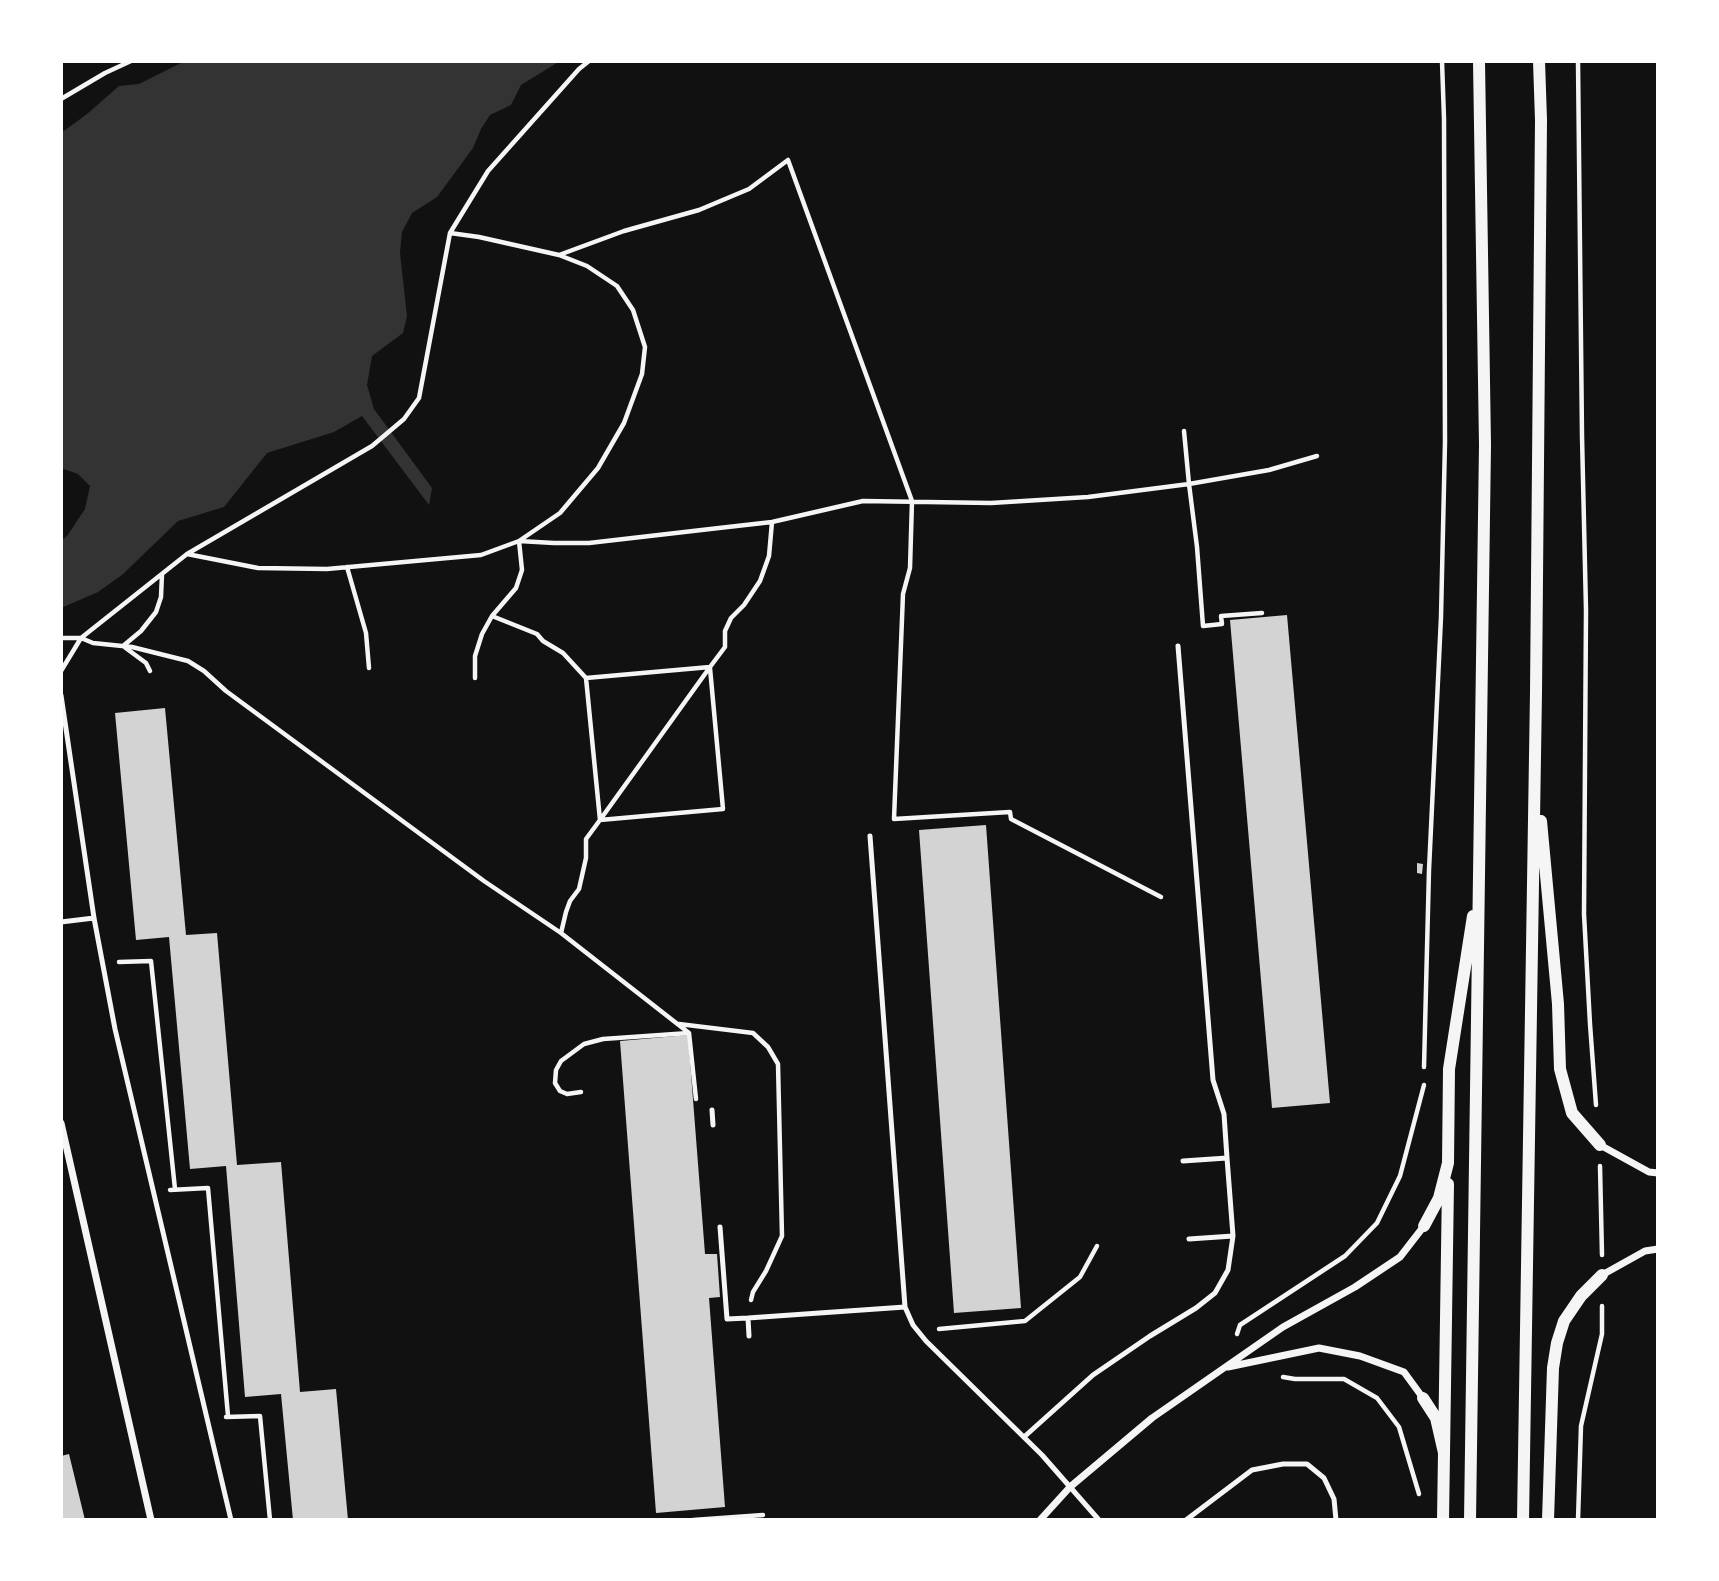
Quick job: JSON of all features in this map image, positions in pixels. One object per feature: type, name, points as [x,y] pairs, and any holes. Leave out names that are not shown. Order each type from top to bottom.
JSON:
[{"type":"street","points":[[1470,1520],[1485,444],[1479,61]]},
{"type":"street","points":[[1523,1520],[1535,761],[1541,120],[1539,61]]},
{"type":"street","points":[[1535,761],[1558,1004],[1560,1069],[1572,1113],[1600,1145],[1649,1172],[1658,1172]]},
{"type":"street","points":[[1443,1520],[1449,1069],[1480,871]]},
{"type":"street","points":[[61,1123],[151,1520]]},
{"type":"street","points":[[1040,1520],[1070,1487],[1152,1418],[1283,1327],[1355,1287],[1399,1257],[1424,1226],[1439,1198],[1448,1163]]},
{"type":"street","points":[[1548,1520],[1553,1368],[1564,1321],[1581,1296],[1602,1275],[1645,1251],[1658,1249]]},
{"type":"street","points":[[1224,1368],[1320,1348],[1360,1356],[1404,1373],[1436,1418],[1444,1452]]},
{"type":"lane","points":[[1024,1437],[1093,1375],[1215,1293],[1228,1270],[1233,1236],[1224,1114],[1213,1080],[1178,646]]},
{"type":"lane","points":[[61,695],[94,918],[115,1029],[232,1520]]},
{"type":"lane","points":[[870,836],[905,1307],[913,1325],[926,1341],[1042,1455],[1099,1520]]},
{"type":"lane","points":[[61,922],[94,918]]},
{"type":"lane","points":[[712,1110],[713,1125]]},
{"type":"lane","points":[[1184,1161],[1227,1158]]},
{"type":"lane","points":[[720,1227],[727,1319],[905,1307]]},
{"type":"lane","points":[[1189,1239],[1233,1236]]},
{"type":"lane","points":[[748,1318],[749,1336]]},
{"type":"lane","points":[[1186,1520],[1252,1469],[1283,1464],[1307,1464],[1324,1478],[1334,1499],[1336,1520]]},
{"type":"path","points":[[61,99],[105,72],[131,61]]},
{"type":"path","points":[[61,671],[81,638],[187,554],[372,446],[404,419],[419,398],[450,233],[488,171],[589,61]]},
{"type":"path","points":[[1224,1368],[1240,1325],[1345,1256],[1377,1223],[1400,1177],[1424,1085],[1445,442],[1442,61]]},
{"type":"path","points":[[1578,61],[1586,610],[1584,914],[1596,1105]]},
{"type":"path","points":[[559,255],[699,210],[750,189],[788,160],[912,501],[910,568],[903,594],[894,819],[1010,812],[1011,819],[1161,897]]},
{"type":"path","points":[[187,554],[258,568],[327,569],[481,555],[519,541],[560,513],[598,468],[624,423],[642,374],[645,347],[634,310],[617,286],[587,266],[559,255],[450,233]]},
{"type":"path","points":[[1185,431],[1203,626],[1222,624],[1221,616],[1262,613]]},
{"type":"path","points":[[519,541],[589,543],[772,522],[863,501],[991,503],[1074,498],[1189,484],[1269,470],[1317,456]]},
{"type":"path","points":[[561,933],[570,901],[579,889],[586,858],[586,839],[724,647],[725,631],[731,618],[744,605],[760,581],[769,555],[772,522]]},
{"type":"path","points":[[475,678],[475,656],[482,634],[492,616],[516,589],[522,570],[519,541]]},
{"type":"path","points":[[347,567],[366,633],[369,668]]},
{"type":"path","points":[[123,646],[141,631],[156,612],[161,597],[162,574]]},
{"type":"path","points":[[492,616],[537,634],[543,641],[563,653],[586,678],[600,820]]},
{"type":"path","points":[[61,638],[81,638],[93,643],[132,647],[188,662],[204,671],[226,691],[484,881],[561,933],[690,1033],[694,1072]]},
{"type":"path","points":[[123,646],[146,663],[150,671]]},
{"type":"path","points":[[586,678],[710,667]]},
{"type":"path","points":[[600,820],[723,808],[710,667]]},
{"type":"path","points":[[102,962],[151,961],[175,1189]]},
{"type":"path","points":[[679,1024],[753,1033],[768,1047],[778,1064],[782,1236],[753,1293],[748,1318]]},
{"type":"path","points":[[581,1092],[567,1094],[560,1091],[555,1083],[556,1070],[561,1061],[583,1044],[603,1039],[690,1033]]},
{"type":"path","points":[[1578,1520],[1581,1426],[1602,1334],[1600,1145]]},
{"type":"path","points":[[153,1191],[208,1188],[228,1417]]},
{"type":"path","points":[[938,1329],[1025,1321],[1080,1277],[1097,1246]]},
{"type":"path","points":[[1271,1376],[1345,1379],[1377,1398],[1399,1427],[1419,1494]]},
{"type":"path","points":[[207,1418],[260,1416],[270,1520]]},
{"type":"path","points":[[692,1520],[756,1518],[763,1515]]},
{"type":"shaded area","points":[[185,61],[560,61],[521,85],[511,105],[490,115],[473,148],[437,197],[412,213],[402,232],[400,253],[407,316],[403,333],[372,356],[367,385],[374,409],[432,488],[429,505],[362,416],[334,432],[267,453],[224,507],[178,521],[122,575],[98,592],[61,608],[61,541],[85,509],[90,486],[78,474],[61,468],[61,133],[119,86],[139,84]]},
{"type":"building","points":[[1287,615],[1330,1103],[1272,1108],[1230,620]]},
{"type":"building","points":[[165,708],[186,935],[217,933],[237,1165],[281,1162],[300,1392],[336,1389],[348,1520],[293,1520],[281,1394],[245,1397],[226,1166],[190,1169],[169,937],[136,940],[115,713]]},
{"type":"building","points":[[986,825],[1021,1308],[954,1313],[919,830]]},
{"type":"building","points":[[1417,863],[1423,864],[1422,874],[1417,873]]},
{"type":"building","points":[[688,1035],[705,1254],[717,1254],[720,1297],[709,1298],[725,1507],[656,1513],[620,1041]]},
{"type":"building","points":[[69,1454],[85,1520],[61,1520],[61,1456]]}]
